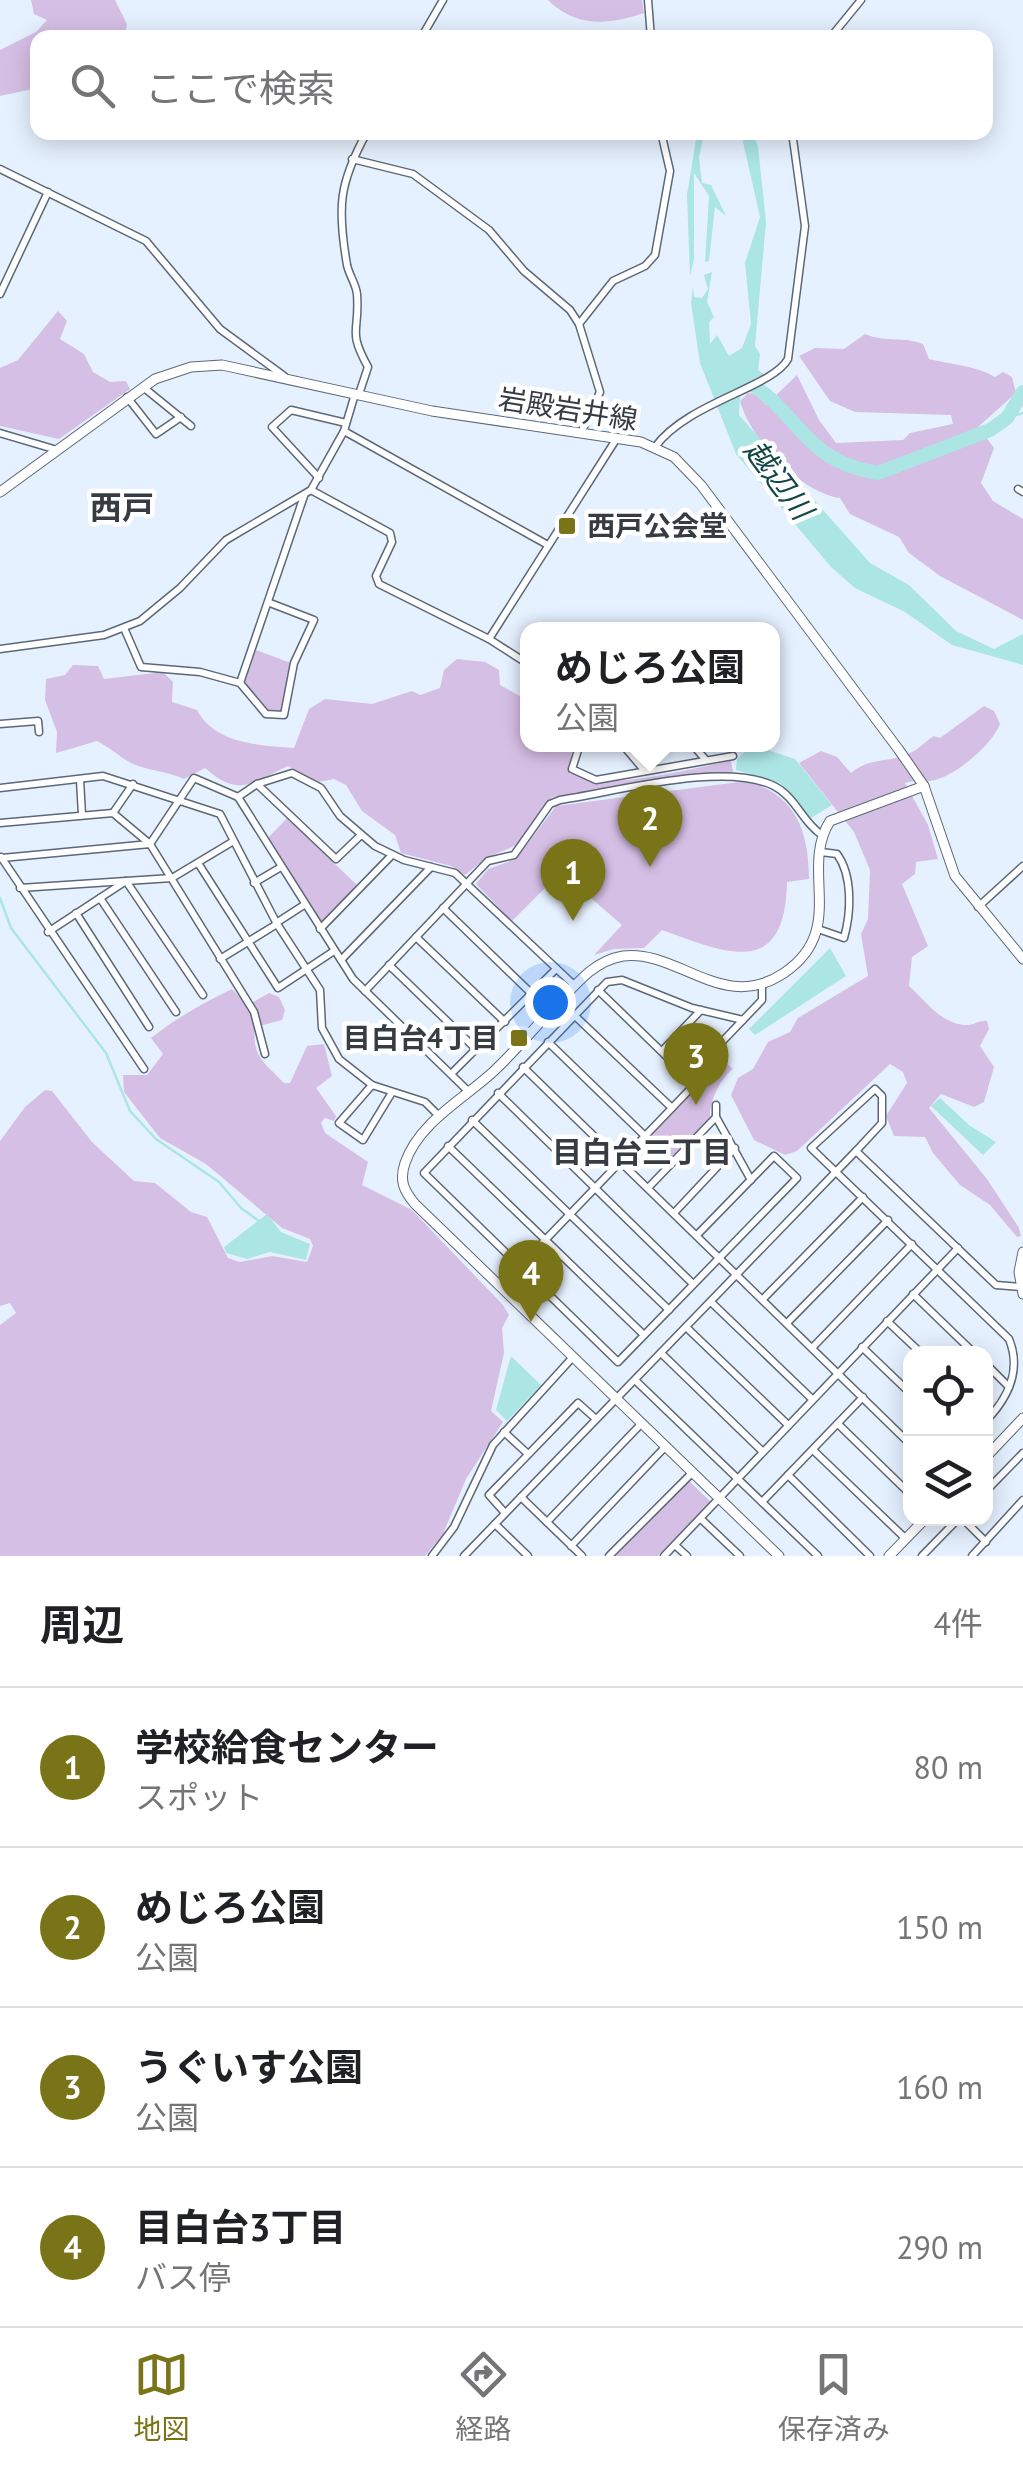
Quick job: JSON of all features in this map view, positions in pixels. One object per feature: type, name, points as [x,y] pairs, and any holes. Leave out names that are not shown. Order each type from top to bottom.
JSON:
[{"type":"street","points":[[426,30],[443,0]]},
{"type":"street","points":[[648,0],[651,30]]},
{"type":"street","points":[[837,30],[861,0]]},
{"type":"street","points":[[0,649],[124,628],[166,602],[226,540],[311,490],[345,427],[368,368],[354,343],[357,291],[348,271],[341,200],[343,177],[363,140]]},
{"type":"street","points":[[579,324],[613,281],[645,266],[655,254],[670,171],[663,140]]},
{"type":"street","points":[[656,447],[708,403],[768,376],[788,359],[802,251],[803,208],[793,140]]},
{"type":"street","points":[[352,159],[413,174],[454,203],[489,230],[579,324],[600,392],[582,434]]},
{"type":"street","points":[[0,170],[146,240],[220,329],[284,376]]},
{"type":"street","points":[[0,294],[48,192]]},
{"type":"street","name":"岩殿岩井線","points":[[0,492],[142,386],[168,373],[206,365],[284,376],[432,411],[618,437],[656,447],[674,458],[701,485],[924,786],[950,866],[978,908],[1023,959]]},
{"type":"street","points":[[142,386],[191,426]]},
{"type":"street","points":[[127,397],[156,434],[181,417]]},
{"type":"street","points":[[319,478],[272,427],[291,410],[345,427],[546,544],[554,542],[618,437]]},
{"type":"street","points":[[0,433],[58,450]]},
{"type":"street","points":[[311,490],[390,533],[392,542],[376,576],[379,584],[489,639],[520,659]]},
{"type":"street","points":[[240,682],[304,496]]},
{"type":"street","points":[[489,639],[546,544]]},
{"type":"street","points":[[124,628],[141,667],[200,672],[240,682],[266,714],[284,715],[294,663],[314,620],[270,603]]},
{"type":"street","points":[[0,724],[38,721],[38,732]]},
{"type":"street","points":[[577,752],[572,769],[596,780],[732,756]]},
{"type":"street","points":[[629,752],[644,771]]},
{"type":"street","points":[[699,752],[706,760]]},
{"type":"street","points":[[238,797],[257,784],[292,773],[320,788],[360,836],[392,854],[455,872],[575,986]]},
{"type":"street","points":[[0,788],[103,776],[220,814],[276,923],[320,990],[320,1020],[330,1046],[350,1072],[390,1094],[425,1102],[440,1116]]},
{"type":"street","points":[[365,991],[488,861],[514,855],[550,804],[687,780],[738,777],[767,783],[787,794],[822,834]]},
{"type":"street","points":[[150,844],[194,778],[238,797],[334,951],[365,991],[469,1092]]},
{"type":"street","points":[[80,780],[82,816]]},
{"type":"street","points":[[112,813],[133,784]]},
{"type":"street","points":[[257,784],[336,859],[360,836]]},
{"type":"street","points":[[779,1556],[405,1192],[402,1176],[408,1156],[440,1116],[606,961],[631,956],[724,985],[762,983],[797,962],[818,929],[822,834],[837,816],[924,786]]},
{"type":"street","points":[[0,823],[112,813],[150,844],[262,1028],[265,1054]]},
{"type":"street","points":[[20,888],[172,878],[232,842]]},
{"type":"street","points":[[144,1070],[1,857],[150,844]]},
{"type":"street","points":[[818,929],[844,938],[849,911],[842,860],[837,854],[821,852]]},
{"type":"street","points":[[320,929],[392,854]]},
{"type":"street","points":[[198,863],[278,988],[334,951]]},
{"type":"street","points":[[341,960],[432,866]]},
{"type":"street","points":[[978,908],[1023,866]]},
{"type":"street","points":[[254,883],[281,867]]},
{"type":"street","points":[[48,932],[126,881]]},
{"type":"street","points":[[126,881],[203,996]]},
{"type":"street","points":[[100,898],[176,1012]]},
{"type":"street","points":[[220,959],[304,905]]},
{"type":"street","points":[[442,908],[532,994]]},
{"type":"street","points":[[76,914],[149,1026]]},
{"type":"street","points":[[416,937],[505,1022]]},
{"type":"street","points":[[389,965],[478,1050]]},
{"type":"street","points":[[451,1074],[556,969]]},
{"type":"street","points":[[697,1235],[774,1156],[797,1178],[618,1362],[424,1173],[598,990],[622,980],[701,1010],[743,1020]]},
{"type":"street","points":[[500,1287],[695,1084],[710,1055],[762,1000],[762,983]]},
{"type":"street","points":[[598,990],[695,1084]]},
{"type":"street","points":[[662,1051],[701,1010]]},
{"type":"street","points":[[574,1015],[672,1108]]},
{"type":"street","points":[[548,1042],[646,1136]]},
{"type":"street","points":[[523,1067],[903,1437]]},
{"type":"street","points":[[372,1085],[340,1124],[363,1140],[390,1094]]},
{"type":"street","points":[[470,1554],[505,1513],[711,1302],[737,1274],[836,1171],[856,1150],[882,1124],[882,1096],[876,1089],[812,1148],[836,1171],[863,1197],[888,1220],[912,1244],[938,1268],[1009,1339],[1015,1356],[1010,1388],[993,1409]]},
{"type":"street","points":[[497,1093],[693,1284]]},
{"type":"street","points":[[716,1105],[716,1117],[751,1180]]},
{"type":"street","points":[[648,1188],[716,1117]]},
{"type":"street","points":[[472,1120],[668,1310]]},
{"type":"street","points":[[448,1146],[644,1335]]},
{"type":"street","points":[[674,1213],[735,1148]]},
{"type":"street","points":[[856,1150],[1001,1288],[1022,1290],[1023,1252]]},
{"type":"street","points":[[763,1299],[863,1197]]},
{"type":"street","points":[[788,1322],[888,1220]]},
{"type":"street","points":[[813,1347],[912,1244]]},
{"type":"street","points":[[664,1556],[739,1479],[761,1450],[958,1248]]},
{"type":"street","points":[[913,1294],[967,1346]]},
{"type":"street","points":[[711,1302],[812,1398]]},
{"type":"street","points":[[888,1320],[914,1346]]},
{"type":"street","points":[[686,1327],[786,1424]]},
{"type":"street","points":[[862,1347],[903,1386]]},
{"type":"street","points":[[661,1353],[761,1450]]},
{"type":"street","points":[[435,1555],[504,1432],[573,1357]]},
{"type":"street","points":[[993,1371],[1010,1388]]},
{"type":"street","points":[[635,1380],[818,1556]]},
{"type":"street","points":[[762,1502],[863,1397]]},
{"type":"street","points":[[505,1513],[489,1495],[528,1454],[578,1403],[596,1419]]},
{"type":"street","points":[[993,1450],[1023,1418]]},
{"type":"street","points":[[547,1522],[642,1423]]},
{"type":"street","points":[[838,1424],[903,1487]]},
{"type":"street","points":[[504,1432],[528,1454]]},
{"type":"street","points":[[572,1546],[666,1446]]},
{"type":"street","points":[[813,1449],[906,1539]]},
{"type":"street","points":[[993,1484],[1023,1453]]},
{"type":"street","points":[[609,1556],[693,1472]]},
{"type":"street","points":[[788,1475],[870,1556]]},
{"type":"street","points":[[521,1498],[582,1556]]},
{"type":"street","points":[[972,1556],[1023,1500]]},
{"type":"street","points":[[701,1519],[740,1556]]},
{"type":"street","points":[[495,1524],[528,1556]]},
{"type":"street","points":[[889,1556],[918,1526]]},
{"type":"street","points":[[922,1556],[952,1526]]},
{"type":"street","points":[[969,1526],[986,1542]]},
{"type":"street","points":[[676,1545],[687,1556]]},
{"type":"shaded area","points":[[31,0],[115,0],[127,24],[126,30],[38,30],[47,20],[34,14]]},
{"type":"shaded area","points":[[548,0],[642,0],[644,13],[593,22],[570,16]]},
{"type":"shaded area","points":[[30,35],[30,90],[0,96],[0,50]]},
{"type":"shaded area","points":[[58,311],[67,321],[60,339],[84,354],[93,372],[110,382],[126,381],[130,389],[59,439],[0,426],[0,368],[18,360]]},
{"type":"shaded area","points":[[865,334],[923,344],[929,359],[995,377],[1003,372],[1012,377],[1016,393],[978,427],[994,448],[981,483],[993,501],[1023,519],[1023,620],[940,576],[909,553],[899,537],[850,514],[840,498],[825,494],[793,475],[754,431],[740,401],[748,393],[757,394],[766,405],[797,375],[819,420],[836,443],[903,440],[910,433],[953,424],[951,415],[855,412],[830,401],[799,356],[815,348],[844,349]]},
{"type":"shaded area","points":[[256,650],[291,663],[283,712],[267,712],[244,685]]},
{"type":"shaded area","points":[[457,659],[485,662],[499,670],[500,685],[520,696],[520,752],[572,752],[568,769],[581,777],[645,778],[731,761],[733,772],[552,797],[517,845],[486,858],[465,875],[451,866],[401,853],[395,835],[362,811],[346,785],[334,779],[318,782],[288,766],[245,785],[227,783],[205,768],[184,779],[131,763],[97,741],[56,753],[57,732],[45,700],[46,679],[65,675],[73,665],[98,666],[104,679],[163,672],[173,682],[172,702],[197,710],[215,730],[239,741],[294,748],[309,709],[325,699],[372,704],[412,691],[420,695],[440,688],[444,670]]},
{"type":"shaded area","points":[[984,706],[994,711],[1000,724],[981,750],[940,779],[905,783],[928,825],[938,859],[916,862],[915,874],[902,884],[928,946],[912,957],[909,986],[947,1020],[964,1025],[987,1021],[989,1029],[980,1046],[994,1067],[984,1102],[974,1107],[941,1094],[929,1108],[987,1179],[1019,1228],[1021,1236],[1017,1237],[990,1205],[960,1185],[925,1137],[894,1136],[886,1116],[907,1083],[903,1072],[890,1064],[797,1151],[785,1155],[754,1140],[731,1095],[738,1078],[753,1069],[768,1042],[790,1032],[798,1018],[868,976],[861,934],[868,919],[870,870],[854,832],[799,763],[821,751],[837,757],[851,773],[866,764],[906,755],[934,736],[940,738]]},
{"type":"shaded area","points":[[746,781],[777,795],[788,805],[802,831],[808,862],[809,879],[787,882],[784,913],[776,934],[764,946],[730,951],[662,930],[644,948],[614,949],[594,955],[622,925],[561,872],[512,921],[476,884],[488,869],[516,859],[556,806]]},
{"type":"shaded area","points":[[287,818],[358,886],[322,924],[267,839]]},
{"type":"shaded area","points":[[232,989],[248,1005],[269,993],[279,997],[285,1010],[282,1020],[255,1027],[255,1045],[261,1058],[284,1083],[290,1083],[307,1046],[324,1044],[332,1076],[316,1088],[336,1116],[334,1121],[325,1118],[321,1123],[325,1133],[368,1162],[362,1185],[412,1210],[503,1305],[509,1315],[502,1328],[504,1353],[491,1411],[503,1422],[466,1479],[443,1534],[425,1556],[0,1556],[0,1325],[16,1313],[10,1303],[0,1306],[0,1141],[25,1107],[45,1090],[52,1091],[92,1142],[134,1181],[155,1183],[191,1212],[207,1217],[228,1258],[240,1262],[272,1256],[307,1262],[313,1246],[310,1239],[282,1228],[206,1164],[160,1138],[124,1092],[123,1075],[147,1075],[163,1054],[151,1038]]},
{"type":"shaded area","points":[[716,1054],[733,1069],[716,1092],[710,1118],[670,1159],[649,1138],[696,1089]]},
{"type":"shaded area","points":[[688,1480],[711,1502],[658,1556],[615,1556]]},
{"type":"water","points":[[696,140],[703,140],[699,157],[702,183],[711,185],[726,216],[715,207],[709,261],[705,262],[709,196],[694,173],[694,259],[690,276],[687,195]]},
{"type":"water","name":"越辺川","points":[[743,140],[755,140],[758,146],[766,222],[755,346],[760,354],[758,370],[765,375],[741,383],[739,415],[870,563],[909,585],[956,631],[994,649],[1023,634],[1023,665],[952,645],[905,612],[855,588],[831,567],[736,454],[700,363],[691,303],[693,286],[694,297],[702,298],[708,289],[704,275],[712,272],[707,302],[714,317],[709,322],[710,344],[717,335],[729,356],[742,348],[751,324],[745,263],[760,217]]},
{"type":"water","points":[[744,752],[774,752],[795,759],[832,805],[811,818],[780,783],[736,770],[737,759]]},
{"type":"water","points":[[830,948],[846,976],[755,1035],[749,1029]]},
{"type":"water","points":[[940,1098],[969,1125],[996,1142],[983,1155],[931,1106]]},
{"type":"water","points":[[267,1214],[281,1232],[310,1244],[306,1260],[270,1252],[247,1259],[226,1253],[224,1247]]},
{"type":"water","points":[[511,1356],[541,1385],[507,1421],[496,1410]]},
{"type":"waterway","points":[[741,379],[760,390],[831,457],[878,473],[990,430],[1007,418],[1023,392]]},
{"type":"waterway","points":[[1007,418],[1023,413]]},
{"type":"waterway","points":[[0,898],[11,928],[106,1053],[130,1111],[156,1139],[219,1182],[241,1208],[259,1221]]},
{"type":"place","name":"西戸公会堂","points":[[567,526]]},
{"type":"place","name":"めじろ公園","points":[[650,867]]},
{"type":"place","name":"学校給食センター","points":[[573,921]]},
{"type":"place","name":"目白台4丁目","points":[[519,1038]]},
{"type":"place","name":"うぐいす公園","points":[[696,1105]]},
{"type":"place","name":"目白台3丁目","points":[[531,1322]]},
{"type":"district","name":"西戸","points":[[122,508]]},
{"type":"district","name":"目白台三丁目","points":[[642,1153]]}]
